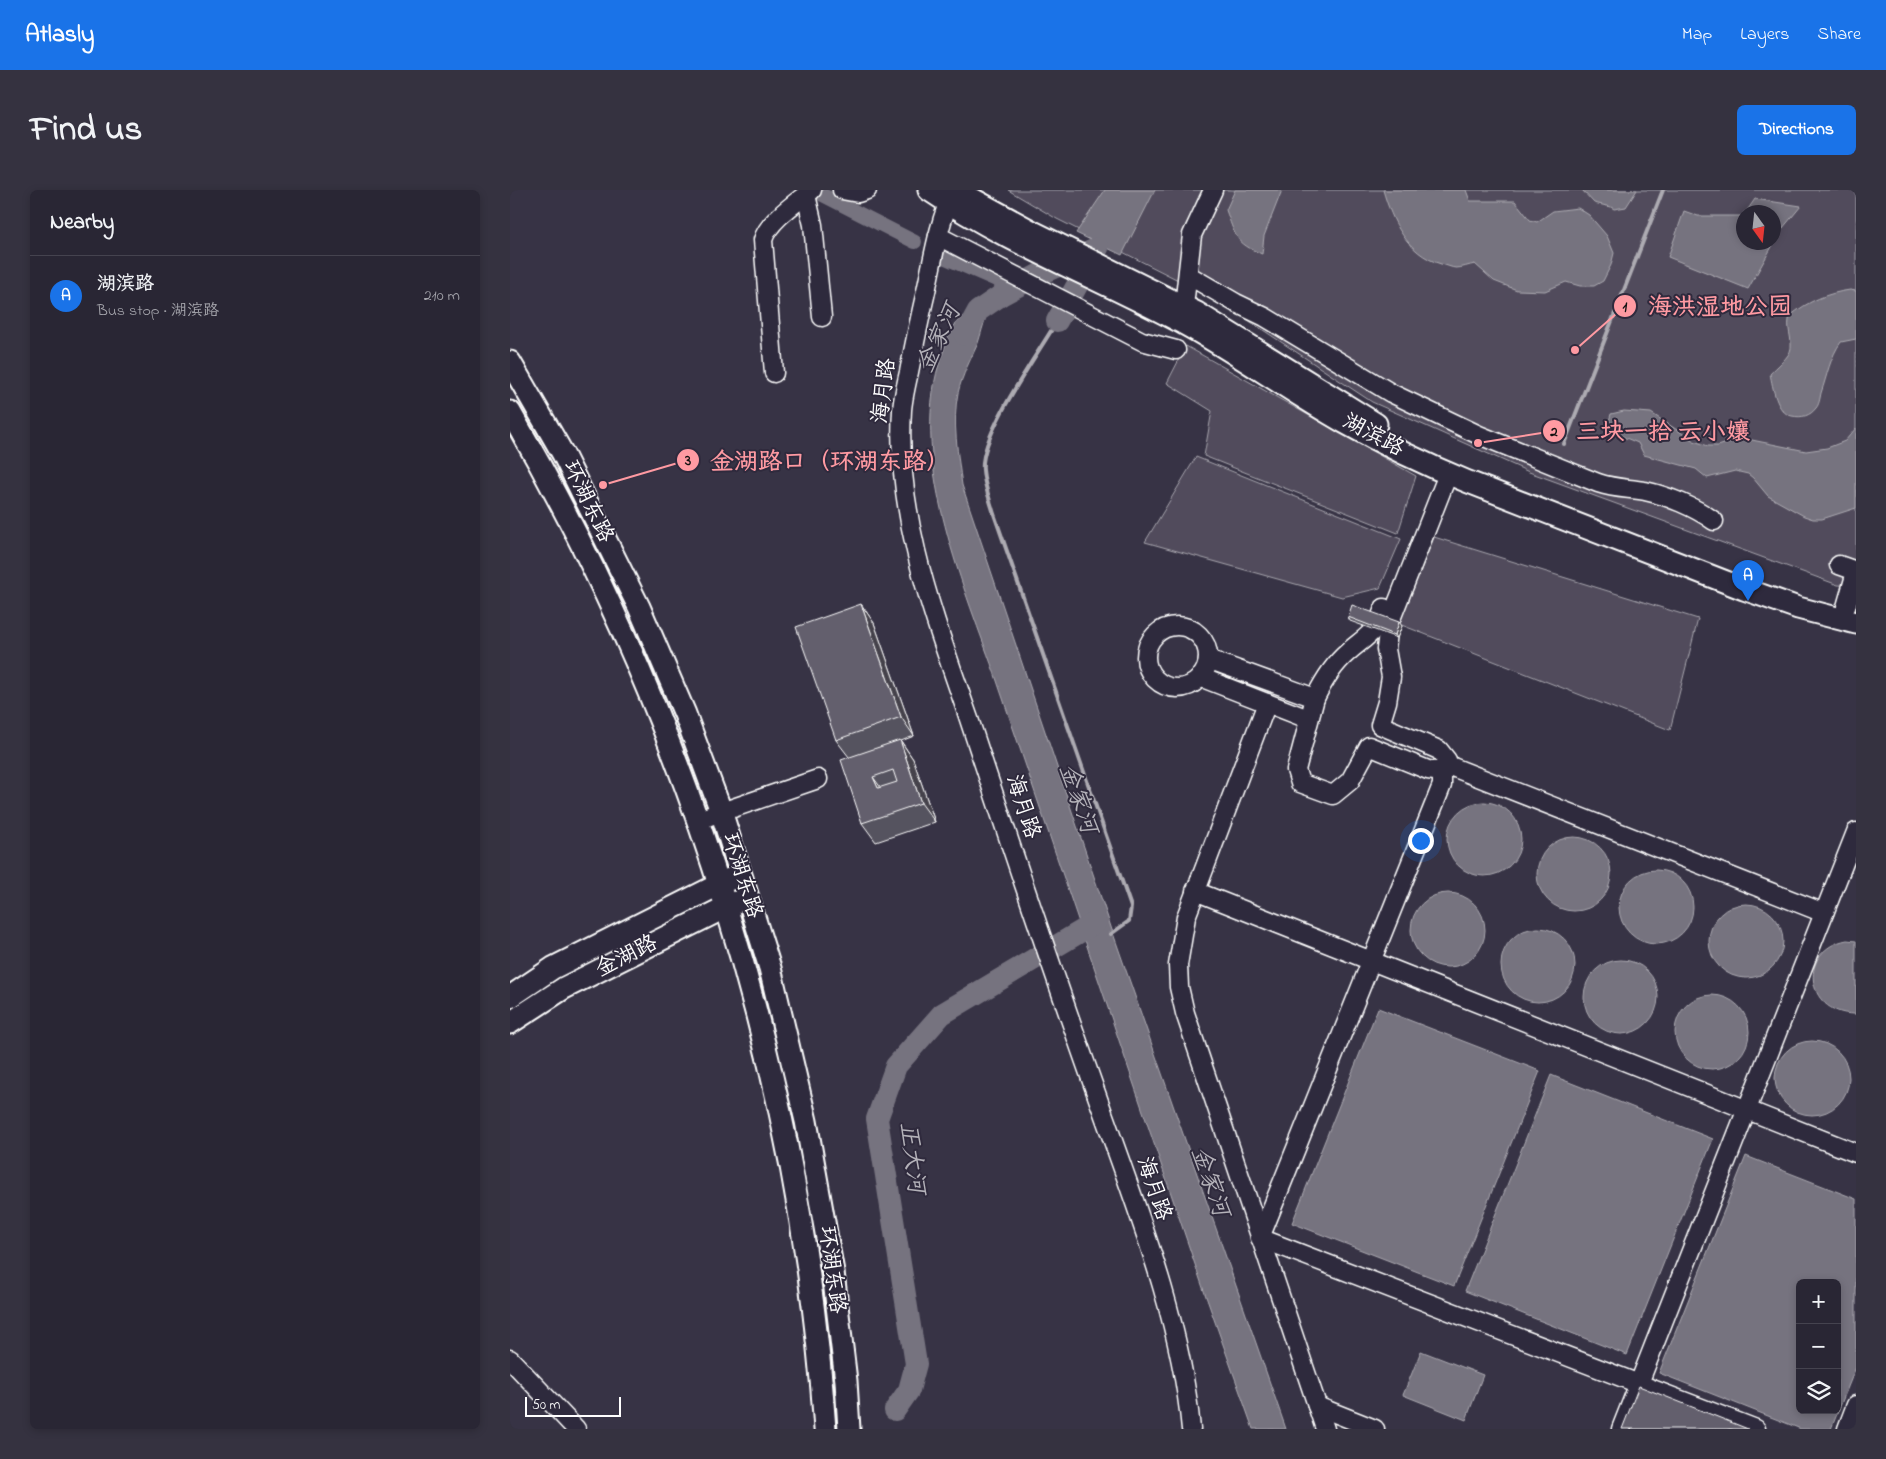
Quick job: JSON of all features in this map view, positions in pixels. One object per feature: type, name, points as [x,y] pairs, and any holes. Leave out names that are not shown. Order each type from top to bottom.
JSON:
[{"type":"main road","name":"湖滨路","points":[[929,190],[953,194],[1028,238],[1122,285],[1343,421],[1442,471],[1744,589],[1798,608],[1853,613]]},
{"type":"main road","name":"湖滨路","points":[[1122,285],[1184,306],[1372,422],[1454,463],[1771,585],[1853,613]]},
{"type":"main road","name":"环湖东路","points":[[510,362],[563,454],[639,607],[685,714],[721,811],[770,968],[806,1121],[833,1272],[846,1381],[849,1429]]},
{"type":"main road","name":"环湖东路","points":[[510,412],[543,468],[618,620],[664,726],[698,820],[747,980],[784,1129],[810,1279],[825,1429]]},
{"type":"main road","name":"金湖路","points":[[510,996],[553,968],[741,874]]},
{"type":"main road","name":"金湖路","points":[[510,1023],[564,988],[748,896]]},
{"type":"street","points":[[842,190],[858,193],[867,190]]},
{"type":"street","points":[[1184,306],[1192,235],[1213,190]]},
{"type":"street","points":[[809,192],[822,316]]},
{"type":"street","points":[[774,372],[763,240],[767,230],[809,192]]},
{"type":"street","name":"海月路","points":[[953,194],[938,236],[902,408],[904,487],[910,528],[941,659],[979,773],[1036,919],[1153,1256],[1181,1365],[1191,1429]]},
{"type":"street","points":[[938,236],[1021,279],[1085,317],[1142,341],[1176,350]]},
{"type":"street","points":[[1188,275],[1236,303],[1265,317],[1391,393],[1478,435],[1598,484],[1615,489],[1644,491],[1659,495],[1703,512],[1714,520]]},
{"type":"street","points":[[1442,471],[1389,624],[1386,649],[1390,678],[1387,702],[1380,725],[1350,781],[1333,795],[1300,783],[1296,770],[1306,738],[1308,719],[1314,698],[1333,668],[1346,654],[1368,638],[1380,620],[1442,471]]},
{"type":"street","points":[[1838,565],[1856,572],[1853,613]]},
{"type":"street","points":[[1175,626],[1186,627],[1195,632],[1207,648],[1208,659],[1206,668],[1200,677],[1192,684],[1173,688],[1155,680],[1146,662],[1149,642],[1165,628],[1175,626]]},
{"type":"street","points":[[1208,659],[1314,698]]},
{"type":"street","points":[[1200,677],[1308,719]]},
{"type":"street","points":[[1267,703],[1186,917],[1178,965],[1179,987],[1185,1013],[1325,1429]]},
{"type":"street","points":[[1260,1238],[1442,785],[1447,760],[1439,750],[1380,725]]},
{"type":"street","points":[[1369,746],[1428,770],[1444,768],[1824,913]]},
{"type":"street","points":[[698,820],[818,779]]},
{"type":"street","points":[[1621,1429],[1856,832]]},
{"type":"street","points":[[1195,891],[1856,1153]]},
{"type":"street","points":[[1260,1238],[1756,1429]]},
{"type":"street","points":[[510,1359],[576,1429]]},
{"type":"street","points":[[1847,1429],[1856,1405]]},
{"type":"street","points":[[1317,1406],[1375,1429]]},
{"type":"shaded area","points":[[1008,190],[1856,190],[1856,586],[1838,585],[1529,472],[1372,402],[1216,299],[1057,219]]},
{"type":"shaded area","points":[[1105,190],[1155,190],[1122,255],[1076,233]]},
{"type":"shaded area","points":[[1235,190],[1282,190],[1264,236],[1262,254],[1246,246],[1234,232],[1226,210]]},
{"type":"shaded area","points":[[1383,190],[1466,190],[1470,201],[1515,201],[1530,220],[1537,222],[1553,211],[1578,208],[1589,215],[1607,236],[1614,253],[1611,265],[1603,281],[1594,286],[1580,286],[1566,282],[1545,291],[1517,290],[1494,281],[1475,264],[1453,268],[1419,253],[1396,224]]},
{"type":"shaded area","points":[[1582,190],[1637,190],[1626,207],[1614,209],[1594,203]]},
{"type":"shaded area","points":[[1755,199],[1801,206],[1781,231],[1781,205],[1751,205]]},
{"type":"shaded area","points":[[1684,211],[1698,216],[1736,216],[1736,250],[1770,250],[1748,289],[1668,257]]},
{"type":"shaded area","points":[[1850,290],[1856,291],[1856,339],[1841,342],[1837,348],[1829,367],[1819,403],[1814,411],[1799,417],[1787,414],[1782,410],[1776,399],[1770,374],[1790,351],[1790,316],[1819,298]]},
{"type":"shaded area","points":[[978,303],[986,317],[978,343],[962,380],[956,404],[956,439],[962,485],[1114,936],[1286,1429],[1253,1429],[967,597],[942,515],[934,474],[931,433],[933,393],[949,333]]},
{"type":"shaded area","points":[[1186,346],[1416,476],[1398,533],[1204,456],[1212,411],[1167,383]]},
{"type":"shaded area","points":[[1624,411],[1651,413],[1694,441],[1708,446],[1718,446],[1742,438],[1806,451],[1827,448],[1845,441],[1856,428],[1856,508],[1822,519],[1813,519],[1768,496],[1748,474],[1735,471],[1707,478],[1696,469],[1644,455],[1638,443],[1621,436],[1609,421],[1611,414]]},
{"type":"shaded area","points":[[1196,457],[1401,539],[1380,588],[1342,597],[1145,542]]},
{"type":"shaded area","points":[[1434,537],[1698,619],[1670,730],[1399,624]]},
{"type":"shaded area","points":[[1484,802],[1505,808],[1515,818],[1521,839],[1515,860],[1505,870],[1484,876],[1463,870],[1453,860],[1447,839],[1453,818],[1463,808]]},
{"type":"shaded area","points":[[1574,837],[1595,843],[1605,853],[1611,874],[1605,895],[1595,905],[1574,911],[1553,905],[1543,895],[1537,874],[1543,853],[1553,843]]},
{"type":"shaded area","points":[[1656,870],[1677,876],[1687,886],[1693,907],[1687,928],[1677,938],[1656,944],[1635,938],[1625,928],[1619,907],[1625,886],[1635,876]]},
{"type":"shaded area","points":[[1448,893],[1469,899],[1479,909],[1485,930],[1479,951],[1469,961],[1448,967],[1427,961],[1417,951],[1411,930],[1417,909],[1427,899]]},
{"type":"shaded area","points":[[1746,904],[1767,910],[1777,920],[1783,941],[1777,962],[1767,972],[1746,978],[1725,972],[1715,962],[1709,941],[1715,920],[1725,910]]},
{"type":"shaded area","points":[[1538,928],[1559,934],[1569,944],[1575,965],[1569,986],[1559,996],[1538,1002],[1517,996],[1507,986],[1501,965],[1507,944],[1517,934]]},
{"type":"shaded area","points":[[1847,940],[1856,941],[1856,1014],[1837,1011],[1825,1003],[1817,993],[1813,980],[1814,967],[1820,955],[1831,946]]},
{"type":"shaded area","points":[[1621,960],[1642,966],[1652,976],[1658,997],[1652,1018],[1642,1028],[1621,1034],[1600,1028],[1590,1018],[1584,997],[1590,976],[1600,966]]},
{"type":"shaded area","points":[[1712,995],[1733,1001],[1743,1011],[1749,1032],[1743,1053],[1733,1063],[1712,1069],[1691,1063],[1681,1053],[1675,1032],[1681,1011],[1691,1001]]},
{"type":"shaded area","points":[[1378,1008],[1540,1071],[1454,1286],[1292,1223]]},
{"type":"shaded area","points":[[1812,1041],[1833,1047],[1843,1057],[1849,1078],[1843,1099],[1833,1109],[1812,1115],[1791,1109],[1781,1099],[1775,1078],[1781,1057],[1791,1047]]},
{"type":"shaded area","points":[[1551,1075],[1713,1139],[1627,1355],[1465,1291]]},
{"type":"shaded area","points":[[1746,1156],[1856,1199],[1856,1367],[1841,1404],[1841,1279],[1796,1279],[1796,1414],[1837,1414],[1831,1429],[1801,1429],[1659,1373]]},
{"type":"shaded area","points":[[1421,1351],[1483,1375],[1466,1420],[1403,1395]]},
{"type":"building","points":[[861,604],[901,717],[836,740],[796,627]]},
{"type":"building","points":[[1352,605],[1399,622],[1395,635],[1348,617]]},
{"type":"building","points":[[900,740],[921,803],[862,823],[841,760]],"holes":[[[893,770],[897,782],[878,788],[873,777]]]},
{"type":"building","points":[[1639,1386],[1748,1429],[1622,1429]]},
{"type":"waterway","points":[[1564,444],[1663,190]]},
{"type":"waterway","points":[[821,194],[915,242]]},
{"type":"waterway","name":"金家河","points":[[965,335],[978,311],[1003,294],[1040,274],[1098,248]]},
{"type":"waterway","name":"金家河","points":[[1057,321],[1093,257]]},
{"type":"waterway","points":[[946,258],[1015,288]]},
{"type":"waterway","points":[[1057,321],[1024,373],[1000,416],[984,455],[983,470],[994,514],[1131,907],[1129,921],[1111,934]]},
{"type":"waterway","name":"正大河","points":[[895,1410],[909,1390],[916,1364],[877,1119],[896,1066],[942,1014],[1095,923]]},
{"type":"place","name":"海洪湿地公园","points":[[1575,350]]},
{"type":"place","name":"三块一拾 云小孃","points":[[1478,443]]},
{"type":"place","name":"金湖路口（环湖东路）","points":[[603,485]]},
{"type":"place","name":"湖滨路","points":[[1748,601]]}]
